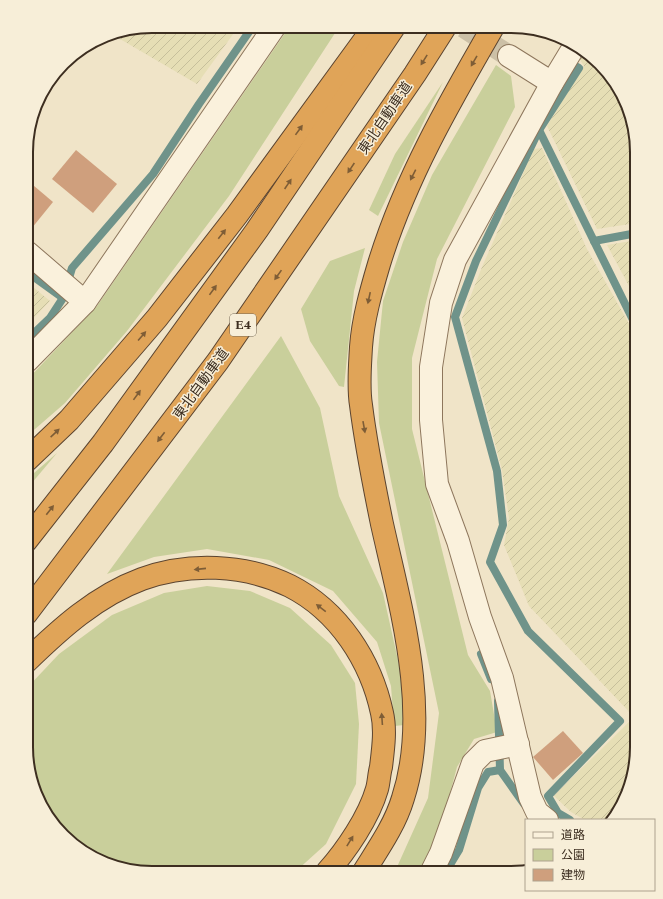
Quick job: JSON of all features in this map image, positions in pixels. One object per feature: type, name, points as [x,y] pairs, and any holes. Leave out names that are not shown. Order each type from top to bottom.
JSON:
[{"type":"highway","points":[[33,453],[69,420],[157,318],[237,215],[370,33]]},
{"type":"highway","points":[[33,532],[103,443],[252,236],[390,33]]},
{"type":"highway","name":"東北自動車道","points":[[33,605],[218,361],[416,74],[441,33]]},
{"type":"highway","points":[[368,866],[388,834],[403,798],[413,750],[413,680],[402,608],[382,523],[360,403],[361,345],[369,296],[389,232],[408,185],[452,97],[489,33]]},
{"type":"highway","points":[[33,655],[61,628],[100,600],[142,579],[175,571],[213,568],[250,572],[290,587],[324,610],[353,641],[371,677],[382,714],[383,751],[377,789],[353,837],[340,857],[332,866]]},
{"type":"street","points":[[33,355],[84,302],[270,33]]},
{"type":"street","points":[[546,819],[537,812],[530,797],[502,678],[480,617],[458,541],[437,484],[431,420],[431,367],[441,303],[455,260],[552,83],[572,50]]},
{"type":"street","points":[[509,56],[552,83]]},
{"type":"street","points":[[33,257],[84,302]]},
{"type":"street","points":[[434,866],[441,853],[473,763],[485,751],[518,744]]},
{"type":"shaded area","points":[[152,33],[234,33],[197,84],[120,39],[121,37],[137,34]]},
{"type":"shaded area","points":[[578,54],[589,63],[610,86],[624,114],[628,129],[630,152],[630,224],[597,229],[547,126],[584,66],[577,55]]},
{"type":"shaded area","points":[[542,148],[587,249],[630,326],[630,713],[529,606],[504,545],[509,518],[502,470],[462,318],[482,267],[534,149]]},
{"type":"shaded area","points":[[630,241],[630,288],[607,245]]},
{"type":"shaded area","points":[[33,287],[50,301],[33,319]]},
{"type":"shaded area","points":[[630,721],[630,754],[628,770],[618,799],[605,819],[583,819],[571,812],[554,796]]},
{"type":"green space","points":[[285,33],[335,33],[229,196],[127,331],[65,403],[33,431],[33,374],[97,306]]},
{"type":"green space","points":[[496,65],[511,76],[515,107],[437,259],[412,358],[412,429],[468,655],[490,691],[497,732],[474,739],[457,767],[440,831],[423,866],[397,866],[428,798],[439,713],[379,423],[377,362],[383,301],[403,242],[432,175]]},
{"type":"green space","points":[[443,82],[378,216],[369,210],[395,154]]},
{"type":"green space","points":[[365,248],[354,291],[344,387],[339,386],[310,341],[301,309],[330,261]]},
{"type":"green space","points":[[281,336],[320,408],[339,496],[383,593],[404,687],[405,725],[394,726],[391,686],[377,642],[333,591],[269,560],[207,549],[154,557],[107,574]]},
{"type":"green space","points":[[57,453],[33,482],[33,474]]},
{"type":"green space","points":[[207,586],[250,591],[290,608],[331,645],[355,683],[359,724],[356,784],[326,844],[302,866],[152,866],[121,862],[93,850],[80,841],[68,831],[58,819],[45,799],[39,785],[34,762],[33,682],[59,654],[112,615],[164,593]]},
{"type":"building","points":[[76,150],[117,184],[93,213],[52,179]]},
{"type":"building","points":[[33,185],[53,202],[33,227]]},
{"type":"building","points":[[563,731],[583,753],[553,780],[533,757]]},
{"type":"waterway","points":[[33,334],[50,318],[63,298],[72,268],[153,174],[248,33]]},
{"type":"waterway","points":[[568,819],[558,813],[548,796],[620,721],[528,631],[490,562],[503,525],[497,471],[455,317],[476,261],[539,130],[579,68],[570,63]]},
{"type":"waterway","points":[[539,130],[630,314]]},
{"type":"waterway","points":[[594,241],[630,234]]},
{"type":"waterway","points":[[33,276],[63,298]]},
{"type":"waterway","points":[[481,654],[491,679]]},
{"type":"waterway","points":[[498,701],[500,770],[524,804]]},
{"type":"waterway","points":[[449,866],[459,850],[478,788],[488,772],[500,770]]},
{"type":"tunnel","points":[[473,33],[509,56]]}]
